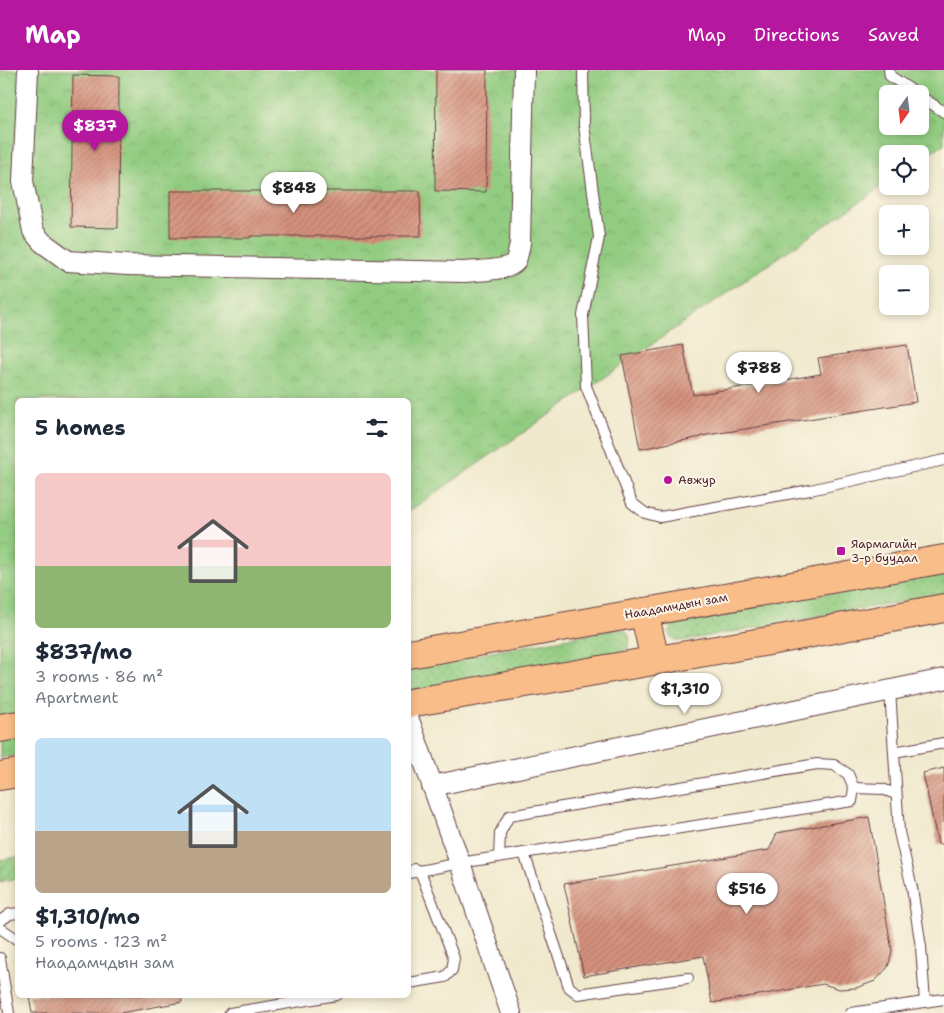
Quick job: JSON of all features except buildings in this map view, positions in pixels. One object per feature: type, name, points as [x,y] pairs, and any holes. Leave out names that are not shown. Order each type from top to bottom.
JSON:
[{"type":"highway","name":"Наадамчдын зам","points":[[411,654],[944,558]]},
{"type":"highway","points":[[411,703],[786,638],[944,608]]},
{"type":"highway","points":[[644,612],[655,660]]},
{"type":"highway","points":[[0,728],[15,726]]},
{"type":"highway","points":[[0,776],[15,774]]},
{"type":"street","points":[[28,70],[24,181],[33,231],[42,242],[68,261],[127,265],[465,272],[508,267],[515,263],[520,242],[524,70]]},
{"type":"street","points":[[432,786],[944,679]]},
{"type":"street","points":[[411,726],[511,1013]]},
{"type":"lane","points":[[583,70],[584,125],[598,237],[583,315],[586,386],[632,504],[645,513],[660,516],[810,490],[944,460]]},
{"type":"lane","points":[[889,70],[890,76],[904,85]]},
{"type":"lane","points":[[929,102],[944,112]]},
{"type":"lane","points":[[890,690],[899,832],[912,888],[921,947],[926,1002]]},
{"type":"lane","points":[[894,752],[944,743]]},
{"type":"lane","points":[[411,873],[460,863],[524,854],[852,801],[854,788],[848,774],[834,765],[817,764],[509,816],[500,833],[499,857]]},
{"type":"lane","points":[[854,788],[882,789],[896,794]]},
{"type":"lane","points":[[524,854],[569,987],[578,994],[688,978]]},
{"type":"lane","points":[[411,867],[420,871],[454,958],[452,970],[446,977],[411,983]]},
{"type":"lane","points":[[0,921],[10,914],[15,913]]},
{"type":"lane","points":[[0,928],[15,938]]},
{"type":"lane","points":[[0,958],[9,1013]]},
{"type":"lane","points":[[230,1013],[320,998]]},
{"type":"lane","points":[[851,1013],[944,999]]},
{"type":"green space","points":[[0,70],[944,70],[944,144],[929,154],[929,145],[879,145],[879,188],[411,510],[411,398],[15,398],[15,756],[0,758]]},
{"type":"green space","points":[[944,573],[944,594],[681,641],[673,639],[668,631],[674,622],[678,620]]},
{"type":"green space","points":[[619,629],[626,631],[630,638],[628,648],[620,654],[411,691],[411,667]]},
{"type":"green space","points":[[15,857],[15,878],[0,882],[0,860]]},
{"type":"place","name":"Авжур","points":[[668,480]]},
{"type":"place","name":"Яармагийн 3-р буудал","points":[[841,551]]}]
